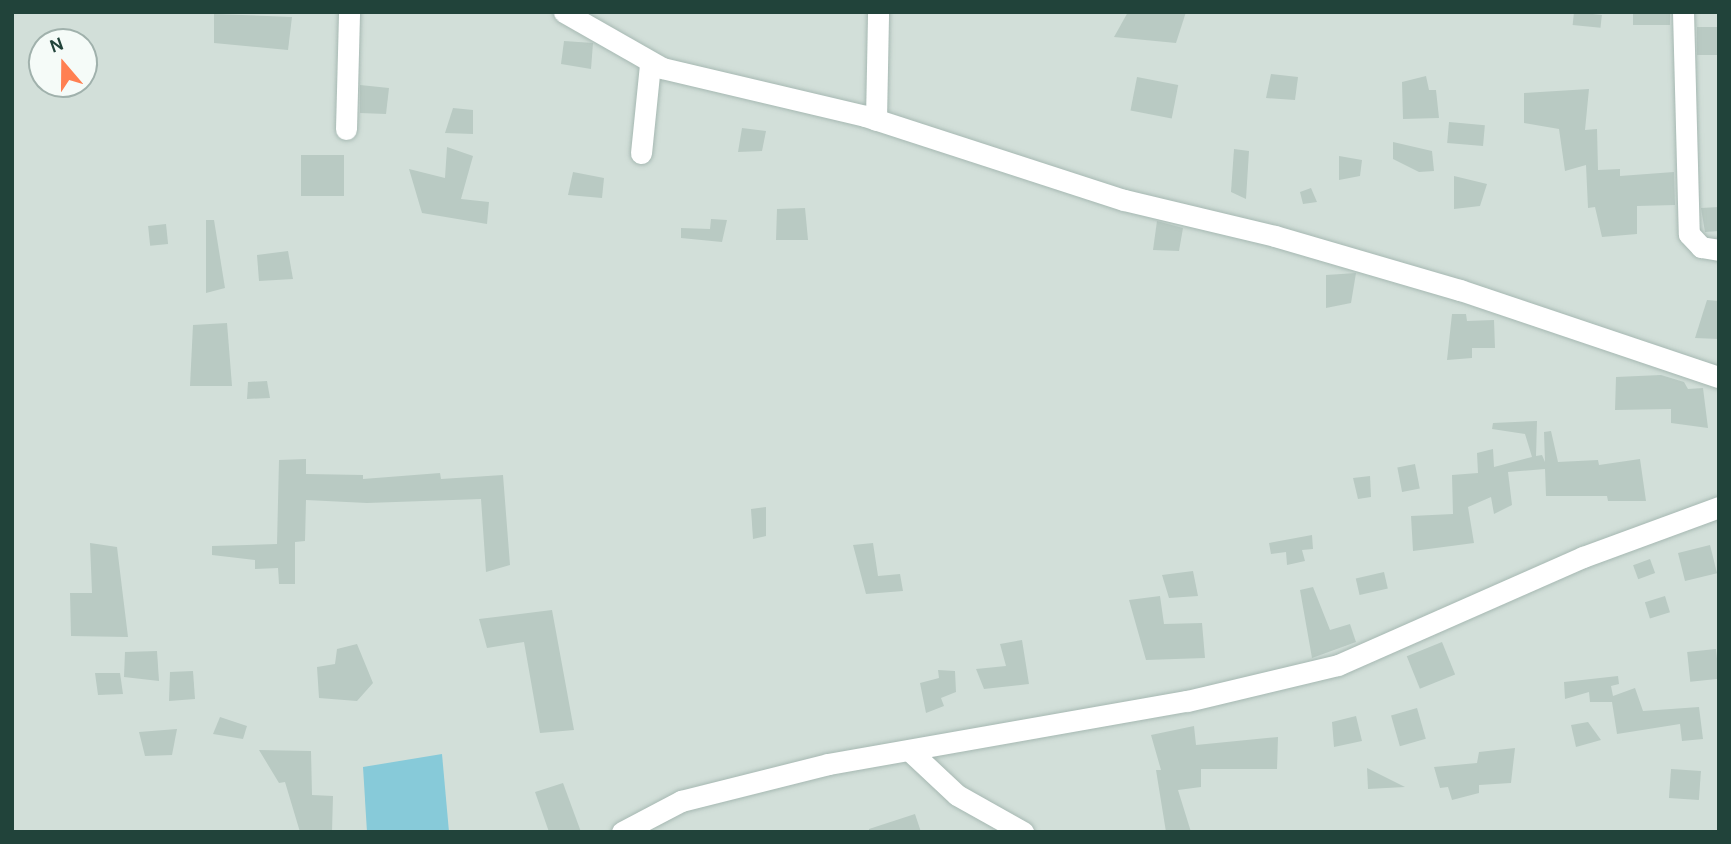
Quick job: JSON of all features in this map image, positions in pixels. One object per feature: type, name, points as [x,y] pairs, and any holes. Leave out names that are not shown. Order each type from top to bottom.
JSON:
[{"type":"street","points":[[346,129],[349,12]]},
{"type":"street","points":[[564,12],[650,65],[876,120],[1125,200],[1275,236],[1460,290],[1719,377]]},
{"type":"street","points":[[876,120],[878,12]]},
{"type":"street","points":[[1683,12],[1689,234],[1701,247],[1719,250]]},
{"type":"street","points":[[641,153],[650,65]]},
{"type":"street","points":[[622,832],[681,801],[828,764],[1187,701],[1338,665],[1583,557],[1719,507]]},
{"type":"street","points":[[910,751],[957,795],[1023,832]]},
{"type":"shaded area","points":[[12,12],[1719,12],[1719,832],[12,832]]},
{"type":"water","points":[[442,754],[449,832],[367,832],[363,767]]},
{"type":"building","points":[[1128,12],[1186,12],[1176,43],[1114,37]]},
{"type":"building","points":[[1574,12],[1602,15],[1600,28],[1573,25]]},
{"type":"building","points":[[1633,12],[1670,12],[1670,25],[1633,25]]},
{"type":"building","points":[[214,14],[292,17],[288,50],[214,43]]},
{"type":"building","points":[[1697,27],[1719,27],[1719,55],[1697,55]]},
{"type":"building","points":[[564,41],[593,43],[591,69],[561,64]]},
{"type":"building","points":[[1271,74],[1298,77],[1295,100],[1266,98]]},
{"type":"building","points":[[1426,76],[1429,90],[1436,90],[1439,118],[1403,119],[1402,82]]},
{"type":"building","points":[[1137,77],[1178,85],[1172,118],[1131,110]]},
{"type":"building","points":[[360,85],[389,88],[386,114],[360,113]]},
{"type":"building","points":[[1589,89],[1585,130],[1597,129],[1598,170],[1620,169],[1620,176],[1674,172],[1675,205],[1637,206],[1637,234],[1602,237],[1595,207],[1588,208],[1586,165],[1565,171],[1559,129],[1524,123],[1524,93]]},
{"type":"building","points":[[453,108],[473,110],[473,134],[445,133]]},
{"type":"building","points":[[1449,122],[1485,125],[1483,146],[1447,143]]},
{"type":"building","points":[[742,128],[766,131],[762,151],[738,152]]},
{"type":"building","points":[[1393,142],[1432,151],[1434,171],[1419,172],[1393,159]]},
{"type":"building","points":[[447,147],[473,156],[461,199],[489,202],[487,224],[422,213],[409,169],[445,178]]},
{"type":"building","points":[[1234,149],[1249,151],[1246,199],[1231,192]]},
{"type":"building","points":[[301,155],[344,155],[344,196],[301,196]]},
{"type":"building","points":[[1339,156],[1362,160],[1360,176],[1339,180]]},
{"type":"building","points":[[573,172],[604,178],[602,198],[568,195]]},
{"type":"building","points":[[1454,176],[1487,184],[1480,206],[1454,209]]},
{"type":"building","points":[[1311,188],[1317,202],[1303,204],[1300,192]]},
{"type":"building","points":[[1719,207],[1719,231],[1705,232],[1701,208]]},
{"type":"building","points":[[805,208],[808,240],[776,240],[777,209]]},
{"type":"building","points":[[711,219],[727,220],[722,242],[681,238],[681,228],[710,229]]},
{"type":"building","points":[[206,220],[214,220],[225,288],[206,293]]},
{"type":"building","points":[[1157,221],[1183,228],[1179,251],[1153,250]]},
{"type":"building","points":[[166,224],[168,244],[150,246],[148,226]]},
{"type":"building","points":[[288,251],[293,279],[259,281],[257,255]]},
{"type":"building","points":[[1356,273],[1351,303],[1326,308],[1326,275]]},
{"type":"building","points":[[1707,300],[1719,301],[1719,339],[1695,338]]},
{"type":"building","points":[[1452,314],[1466,314],[1467,321],[1494,320],[1495,348],[1472,348],[1472,358],[1447,360]]},
{"type":"building","points":[[227,323],[232,386],[190,386],[193,325]]},
{"type":"building","points":[[1661,375],[1684,382],[1688,389],[1703,388],[1708,428],[1671,423],[1671,409],[1615,410],[1616,377]]},
{"type":"building","points":[[267,381],[270,398],[247,399],[248,382]]},
{"type":"building","points":[[1537,421],[1536,456],[1542,455],[1545,462],[1544,432],[1551,431],[1558,462],[1598,460],[1599,465],[1640,459],[1646,501],[1608,501],[1607,496],[1546,496],[1545,469],[1508,472],[1512,505],[1494,514],[1491,497],[1468,507],[1474,543],[1413,551],[1411,516],[1453,514],[1452,475],[1478,473],[1477,453],[1493,449],[1494,467],[1532,457],[1525,434],[1492,429],[1493,423]]},
{"type":"building","points":[[306,459],[306,474],[363,475],[363,479],[440,473],[441,479],[503,475],[510,565],[486,572],[481,499],[367,503],[306,500],[305,541],[295,542],[295,584],[279,584],[278,568],[255,569],[255,560],[212,555],[212,546],[277,544],[279,460]]},
{"type":"building","points":[[1415,464],[1420,489],[1402,492],[1397,467]]},
{"type":"building","points":[[1370,476],[1371,497],[1358,499],[1353,478]]},
{"type":"building","points":[[766,507],[766,536],[753,539],[751,509]]},
{"type":"building","points":[[1312,535],[1313,549],[1302,550],[1305,561],[1287,565],[1286,552],[1271,554],[1269,543]]},
{"type":"building","points":[[90,543],[117,547],[128,637],[71,636],[70,593],[92,593]]},
{"type":"building","points":[[873,543],[878,576],[900,574],[903,591],[866,594],[853,545]]},
{"type":"building","points":[[1710,545],[1717,573],[1685,581],[1678,553]]},
{"type":"building","points":[[1650,559],[1655,573],[1638,579],[1633,565]]},
{"type":"building","points":[[1193,571],[1198,596],[1169,598],[1162,575]]},
{"type":"building","points":[[1384,572],[1388,589],[1360,595],[1356,579]]},
{"type":"building","points":[[1313,587],[1330,630],[1350,624],[1356,642],[1312,658],[1300,590]]},
{"type":"building","points":[[1160,596],[1164,624],[1202,623],[1205,658],[1146,660],[1129,600]]},
{"type":"building","points":[[1665,596],[1670,612],[1650,618],[1645,602]]},
{"type":"building","points":[[552,610],[574,730],[540,733],[524,642],[487,648],[479,619]]},
{"type":"building","points":[[1022,640],[1029,684],[984,689],[976,669],[1006,666],[1000,644]]},
{"type":"building","points":[[1442,642],[1455,674],[1420,689],[1407,656]]},
{"type":"building","points":[[357,644],[373,683],[357,701],[319,698],[317,667],[335,664],[337,649]]},
{"type":"building","points":[[1716,649],[1719,679],[1690,682],[1687,652]]},
{"type":"building","points":[[157,651],[159,681],[124,677],[125,652]]},
{"type":"building","points":[[938,670],[955,671],[956,692],[941,698],[944,706],[926,713],[920,683],[939,678]]},
{"type":"building","points":[[193,671],[195,699],[169,701],[170,672]]},
{"type":"building","points":[[95,673],[120,673],[123,694],[98,695]]},
{"type":"building","points":[[1618,676],[1619,684],[1611,686],[1613,696],[1635,688],[1643,711],[1699,707],[1703,739],[1682,741],[1680,724],[1617,734],[1612,702],[1590,702],[1589,692],[1565,699],[1564,682]]},
{"type":"building","points":[[1417,708],[1426,739],[1400,746],[1391,715]]},
{"type":"building","points":[[1356,716],[1362,741],[1334,747],[1332,722]]},
{"type":"building","points":[[220,717],[247,726],[243,739],[213,734]]},
{"type":"building","points":[[1588,722],[1601,740],[1576,747],[1571,725]]},
{"type":"building","points":[[1194,726],[1196,745],[1278,737],[1277,769],[1201,769],[1201,787],[1178,790],[1191,832],[1166,832],[1156,770],[1161,770],[1151,735]]},
{"type":"building","points":[[177,729],[172,755],[145,756],[139,732]]},
{"type":"building","points":[[1515,748],[1511,783],[1479,785],[1479,793],[1452,800],[1448,787],[1440,788],[1434,767],[1477,763],[1479,752]]},
{"type":"building","points":[[259,750],[311,751],[312,795],[333,796],[332,832],[300,832],[285,782],[279,783]]},
{"type":"building","points":[[1367,768],[1405,787],[1368,789]]},
{"type":"building","points":[[1671,769],[1701,771],[1699,800],[1669,798]]},
{"type":"building","points":[[563,783],[581,832],[549,832],[535,792]]},
{"type":"building","points":[[915,814],[921,832],[869,832],[869,829]]}]
